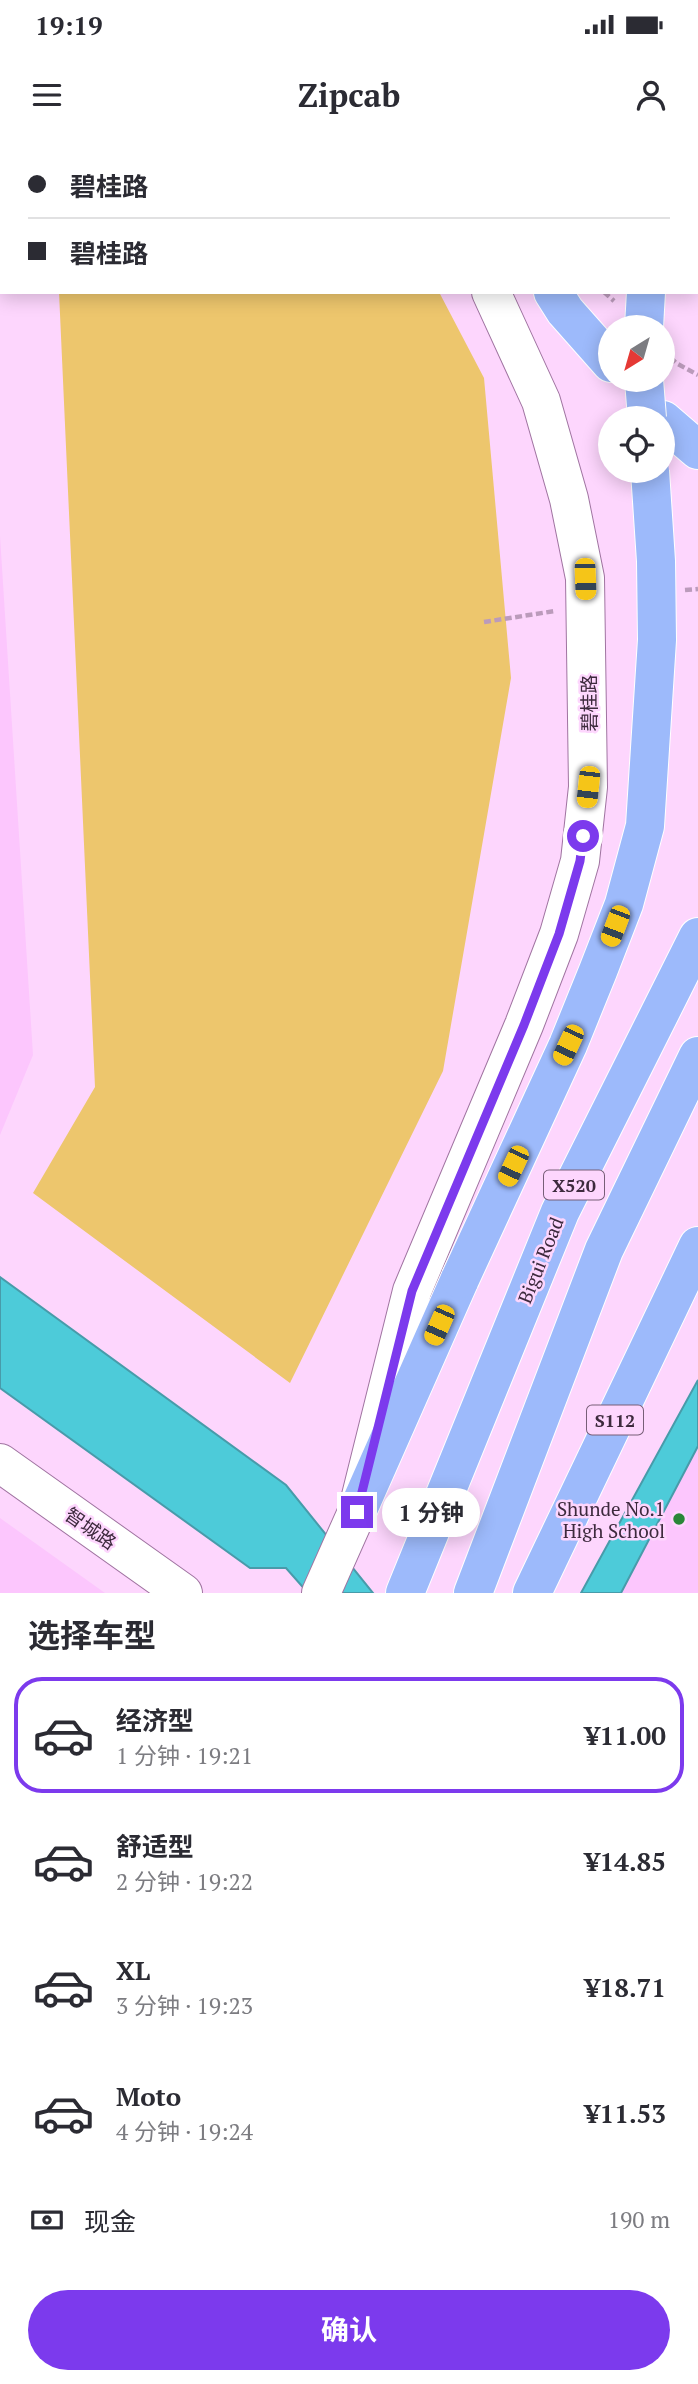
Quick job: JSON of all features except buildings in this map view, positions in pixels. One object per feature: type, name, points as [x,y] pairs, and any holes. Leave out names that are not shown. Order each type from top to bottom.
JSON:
[{"type":"highway","points":[[553,294],[598,348]]},
{"type":"highway","points":[[645,315],[646,294]]},
{"type":"highway","points":[[637,392],[650,406]]},
{"type":"highway","points":[[675,429],[698,450]]},
{"type":"highway","points":[[357,1512],[460,1279],[563,1057],[624,904],[645,826],[657,640],[656,561],[651,483]]},
{"type":"highway","name":"Bigui Road","points":[[405,1593],[560,1212],[698,937]]},
{"type":"highway","name":"X520","points":[[473,1593],[604,1250],[698,1056]]},
{"type":"highway","name":"S112","points":[[532,1593],[698,1246]]},
{"type":"main road","name":"碧桂路","points":[[357,1512],[412,1291],[524,1025],[559,934],[580,861],[588,787],[585,579],[569,499],[541,401],[492,294]]},
{"type":"main road","name":"智城路","points":[[0,1463],[183,1593]]},
{"type":"main road","points":[[321,1593],[357,1512]]},
{"type":"path","points":[[676,363],[698,375]]},
{"type":"shaded area","points":[[59,294],[440,294],[484,378],[511,678],[443,1071],[290,1383],[33,1193],[95,1087]]},
{"type":"shaded area","points":[[0,536],[33,1055],[0,1135]]},
{"type":"shaded area","points":[[0,1277],[286,1485],[373,1593],[308,1593],[286,1568],[250,1568],[0,1388]]},
{"type":"shaded area","points":[[698,1380],[698,1446],[621,1593],[581,1593]]},
{"type":"shaded area","name":"Shunde No.1 High School","points":[[698,1446],[698,1593],[621,1593]]},
{"type":"shaded area","points":[[0,1518],[105,1593],[0,1593]]},
{"type":"place","name":"Shunde No.1 High School","points":[[679,1519]]},
{"type":"route","points":[[357,1512],[412,1291],[524,1025],[559,934],[580,861],[583,836]]}]
